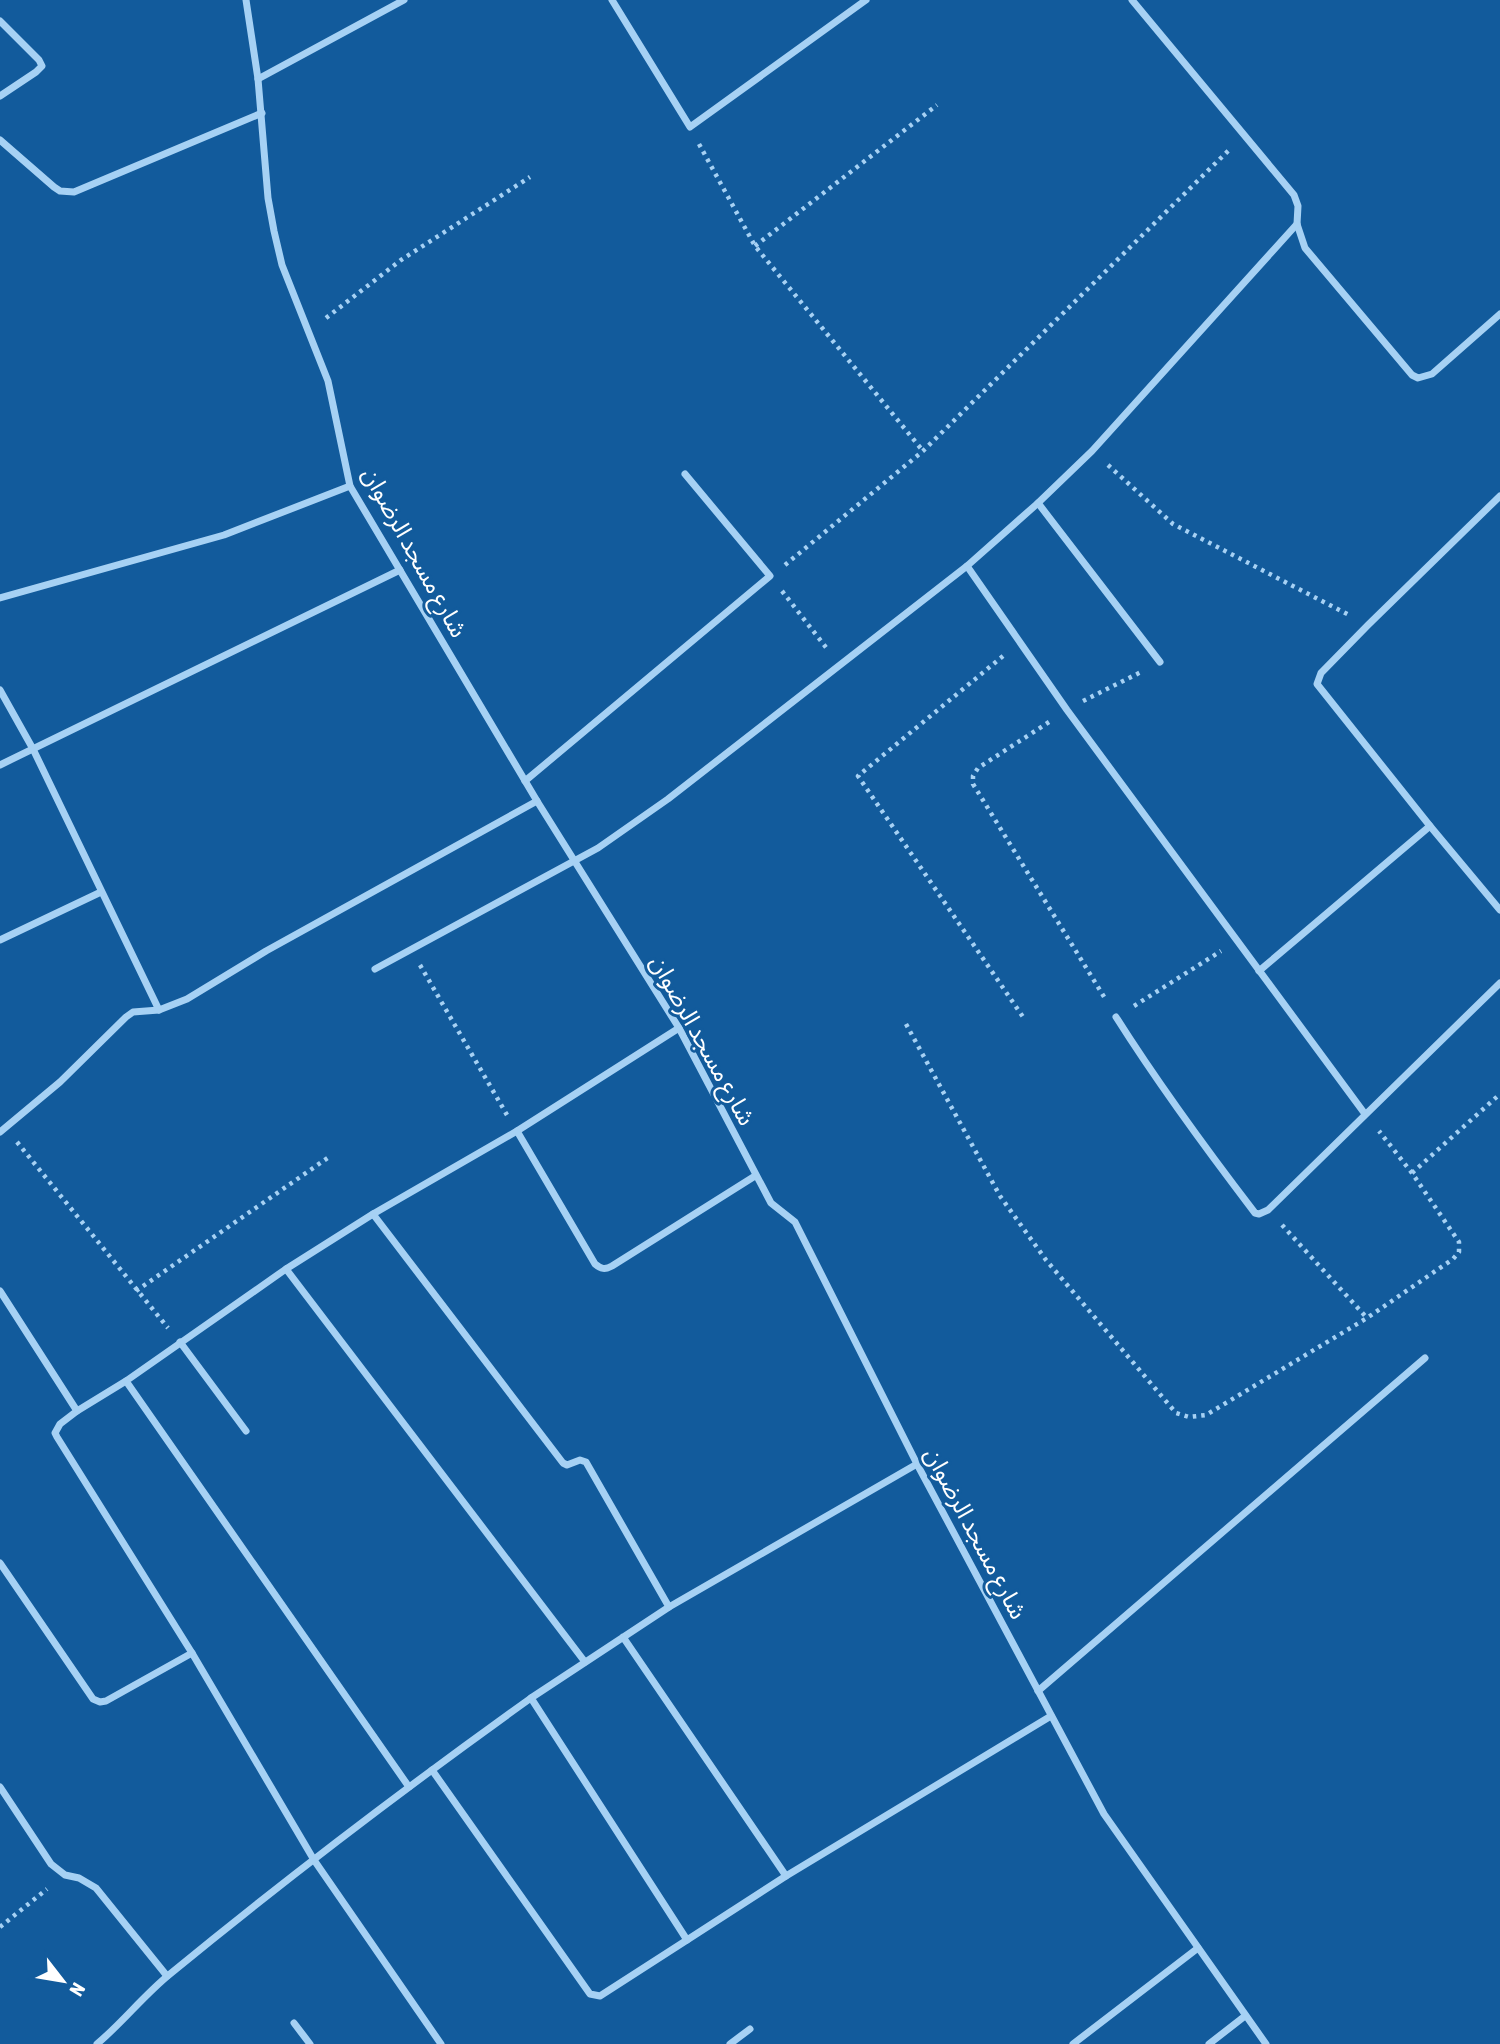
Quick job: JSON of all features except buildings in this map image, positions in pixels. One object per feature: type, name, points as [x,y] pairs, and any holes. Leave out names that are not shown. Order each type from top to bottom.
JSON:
[{"type":"street","name":"شارع مسجد الرضوان","points":[[246,0],[258,79],[268,198],[274,231],[282,265],[328,381],[350,486],[537,802],[679,1028],[755,1176],[775,1208],[786,1213],[795,1222],[917,1464],[1104,1814],[1266,2044]]},
{"type":"street","points":[[258,79],[404,0]]},
{"type":"street","points":[[611,0],[690,127],[866,0]]},
{"type":"street","points":[[1132,0],[1294,195],[1298,206],[1297,224],[1305,248],[1412,375],[1418,378],[1432,374],[1500,314]]},
{"type":"street","points":[[0,21],[42,66],[0,96]]},
{"type":"street","points":[[0,140],[54,187],[60,191],[74,192],[261,114]]},
{"type":"street","points":[[375,969],[576,862],[668,799],[967,566],[1092,451],[1297,224]]},
{"type":"street","points":[[525,780],[771,576],[685,474]]},
{"type":"street","points":[[0,598],[224,535],[350,486]]},
{"type":"street","points":[[1500,496],[1321,673],[1317,684],[1500,910]]},
{"type":"street","points":[[1038,503],[1160,662]]},
{"type":"street","points":[[967,566],[1067,709],[1365,1114]]},
{"type":"street","points":[[0,765],[400,570]]},
{"type":"street","points":[[0,690],[33,748],[159,1010]]},
{"type":"street","points":[[4,1130],[60,1082],[133,1012],[159,1010],[187,999],[266,951],[537,802]]},
{"type":"street","points":[[1259,971],[1430,826]]},
{"type":"street","points":[[0,940],[101,892]]},
{"type":"street","points":[[1116,1017],[1166,1094],[1259,1214],[1268,1210],[1500,983]]},
{"type":"street","points":[[441,2044],[314,1860],[192,1653],[57,1437],[57,1427],[286,1269],[373,1214],[517,1131],[679,1028]]},
{"type":"street","points":[[517,1131],[595,1264],[606,1269],[755,1176]]},
{"type":"street","points":[[373,1214],[563,1463],[567,1465],[583,1460],[586,1462],[669,1607]]},
{"type":"street","points":[[286,1269],[585,1662]]},
{"type":"street","points":[[0,1291],[77,1411]]},
{"type":"street","points":[[180,1342],[246,1431]]},
{"type":"street","points":[[1038,1691],[1425,1358]]},
{"type":"street","points":[[126,1381],[409,1787]]},
{"type":"street","points":[[97,2044],[167,1976],[409,1787],[531,1698],[669,1607],[917,1464]]},
{"type":"street","points":[[0,1563],[93,1699],[106,1701],[192,1653]]},
{"type":"street","points":[[623,1637],[786,1876]]},
{"type":"street","points":[[531,1698],[687,1940]]},
{"type":"street","points":[[432,1770],[590,1994],[600,1996],[786,1876],[1051,1716]]},
{"type":"street","points":[[0,1787],[44,1856],[65,1875],[79,1878],[96,1888],[167,1976]]},
{"type":"street","points":[[1073,2044],[1198,1948]]},
{"type":"street","points":[[1209,2044],[1245,2016]]},
{"type":"street","points":[[295,2023],[310,2044]]},
{"type":"street","points":[[730,2044],[750,2029]]},
{"type":"path","points":[[755,246],[937,105]]},
{"type":"path","points":[[690,127],[755,246],[923,450]]},
{"type":"path","points":[[839,665],[771,576],[923,450],[1244,135]]},
{"type":"path","points":[[308,331],[401,260],[530,177]]},
{"type":"path","points":[[1092,451],[1173,524],[1368,625]]},
{"type":"path","points":[[1020,642],[858,776],[1023,1017]]},
{"type":"path","points":[[1160,662],[1067,709],[978,768],[973,776],[973,784],[1116,1017],[1238,941]]},
{"type":"path","points":[[411,949],[517,1131]]},
{"type":"path","points":[[906,1024],[1000,1196],[1046,1260],[1177,1413],[1189,1418],[1206,1415],[1367,1318],[1453,1259],[1459,1252],[1459,1242],[1412,1172],[1365,1114]]},
{"type":"path","points":[[1412,1172],[1500,1094]]},
{"type":"path","points":[[4,1130],[180,1342]]},
{"type":"path","points":[[136,1291],[329,1157]]},
{"type":"path","points":[[1268,1210],[1367,1318]]},
{"type":"path","points":[[0,1927],[65,1875]]}]
